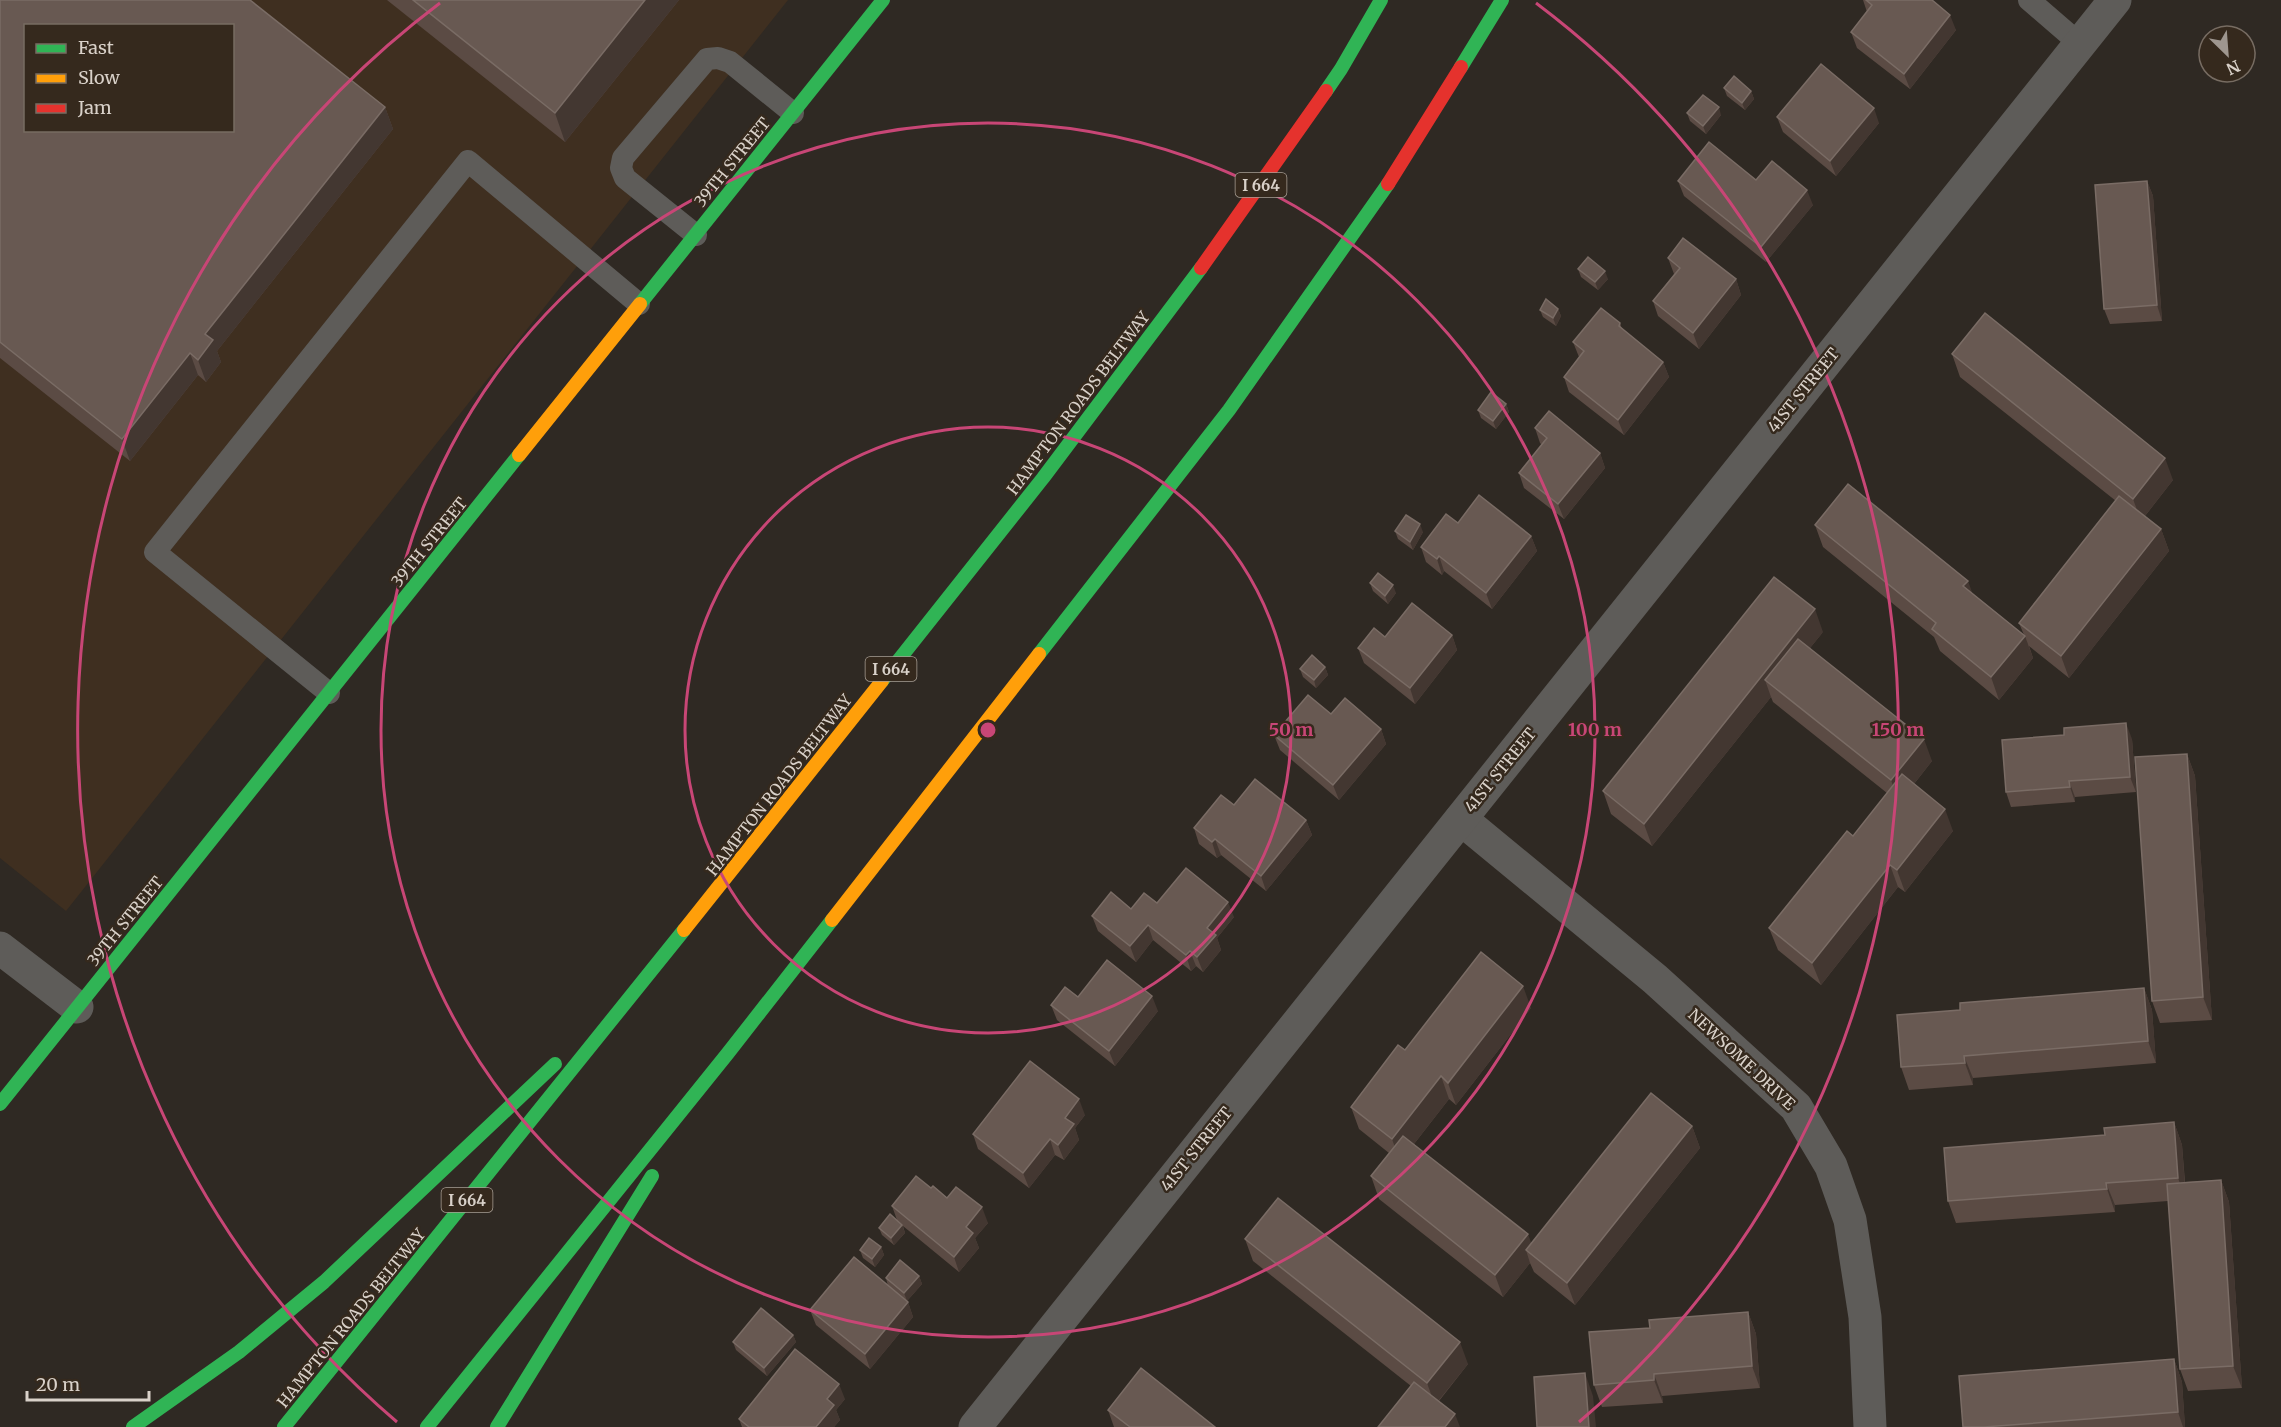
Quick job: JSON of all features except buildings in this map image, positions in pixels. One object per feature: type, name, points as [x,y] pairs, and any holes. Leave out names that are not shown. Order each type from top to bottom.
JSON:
[{"type":"main road","name":"39TH STREET","points":[[0,1104],[883,0]]},
{"type":"main road","name":"HAMPTON ROADS BELTWAY","points":[[284,1427],[649,974],[1043,478],[1233,225],[1341,69],[1381,0]]},
{"type":"main road","points":[[427,1427],[728,1053],[1229,410],[1369,212],[1428,122],[1502,0]]},
{"type":"main road","points":[[133,1427],[239,1352],[324,1282],[649,974]]},
{"type":"main road","points":[[672,1144],[728,1053]]},
{"type":"main road","points":[[497,1427],[660,1164]]},
{"type":"street","name":"41ST STREET","points":[[975,1427],[2115,0]]},
{"type":"street","name":"NEWSOME DRIVE","points":[[1461,819],[1655,979],[1796,1107],[1831,1166],[1850,1220],[1865,1317],[1870,1427]]},
{"type":"street","points":[[0,948],[78,1007]]},
{"type":"lane","points":[[2029,0],[2080,44]]},
{"type":"lane","points":[[696,235],[625,178],[621,168],[623,158],[707,59],[718,58],[730,62],[793,113]]},
{"type":"lane","points":[[329,693],[155,552],[162,542],[468,161],[639,304]]},
{"type":"shaded area","points":[[0,0],[788,0],[66,911],[0,858]]},
{"type":"traffic: fast","points":[[640,304],[883,0]]},
{"type":"traffic: fast","points":[[1326,91],[1381,0]]},
{"type":"traffic: fast","points":[[1461,67],[1502,0]]},
{"type":"traffic: fast","points":[[1039,654],[1229,410],[1388,184]]},
{"type":"traffic: fast","points":[[882,681],[1043,478],[1201,268]]},
{"type":"traffic: fast","points":[[0,1104],[519,455]]},
{"type":"traffic: fast","points":[[427,1427],[832,920]]},
{"type":"traffic: fast","points":[[284,1427],[684,930]]},
{"type":"traffic: fast","points":[[133,1427],[239,1352],[324,1282],[555,1064]]},
{"type":"traffic: fast","points":[[497,1427],[652,1176]]},
{"type":"traffic: slow","points":[[519,455],[640,304]]},
{"type":"traffic: slow","points":[[832,920],[1039,654]]},
{"type":"traffic: slow","points":[[684,930],[882,681]]},
{"type":"traffic: jam","points":[[1388,184],[1461,67]]},
{"type":"traffic: jam","points":[[1201,268],[1326,91]]}]
